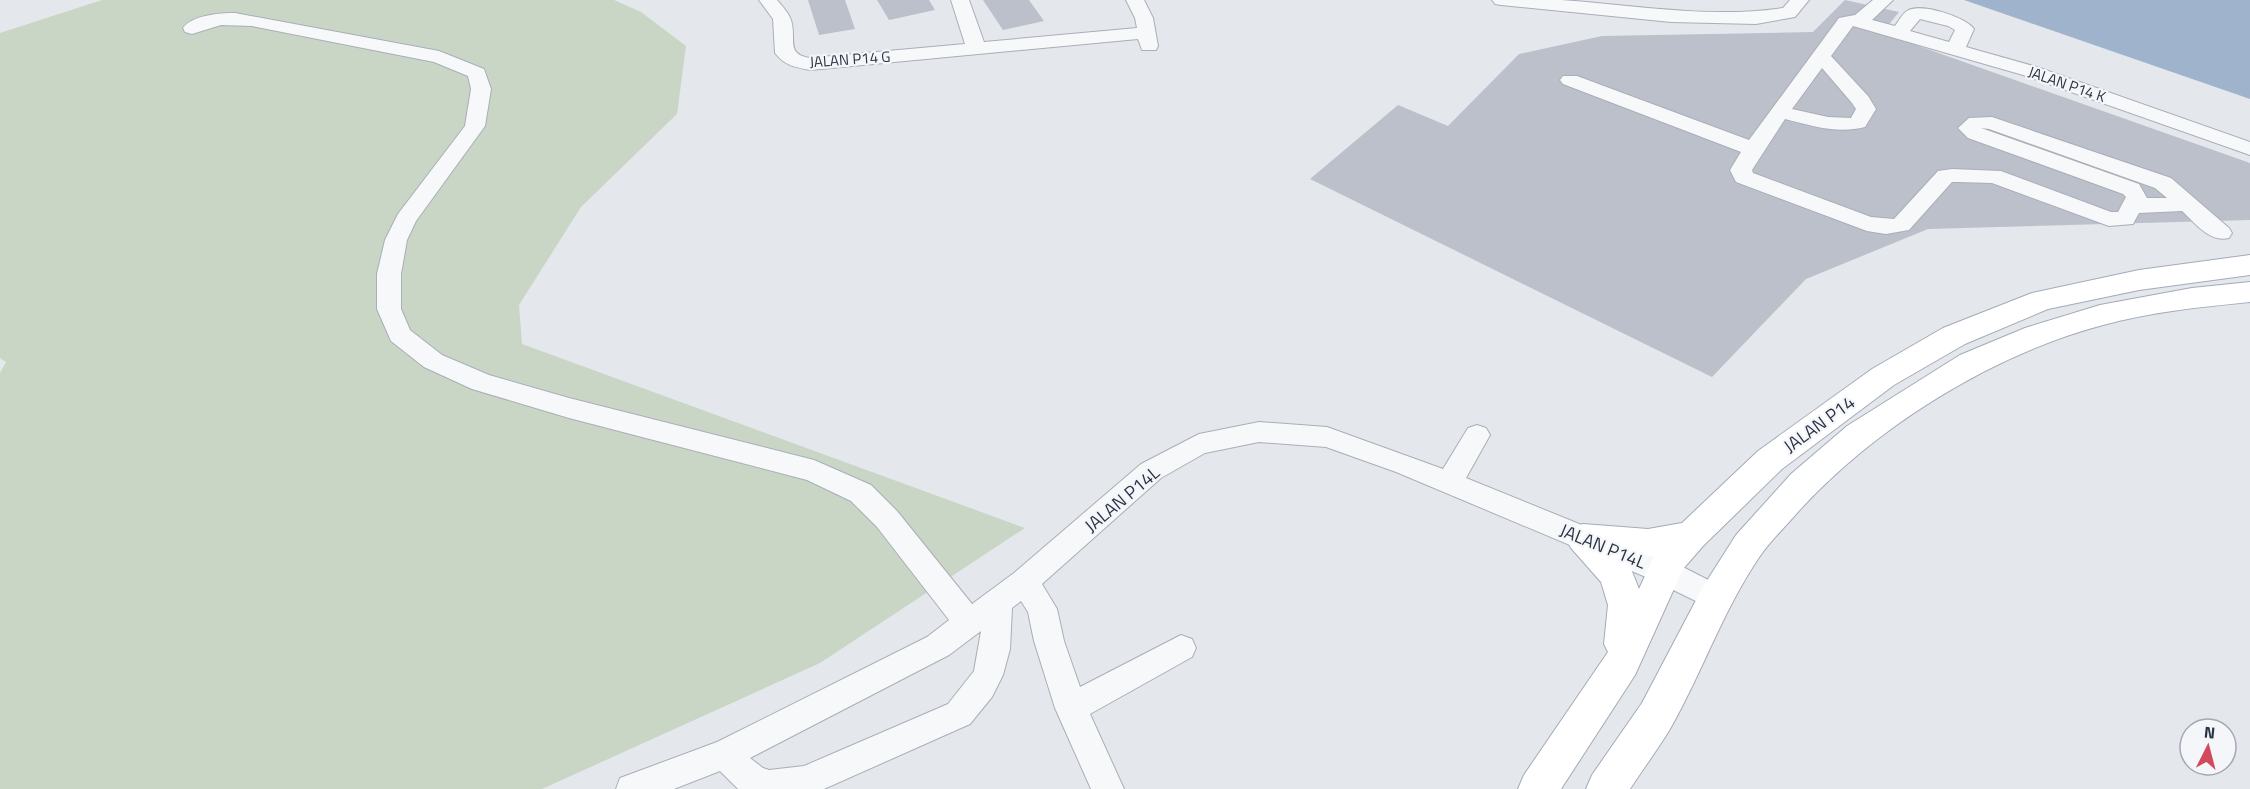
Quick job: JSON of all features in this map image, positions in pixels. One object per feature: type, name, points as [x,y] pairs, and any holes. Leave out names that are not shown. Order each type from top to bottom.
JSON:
[{"type":"main road","name":"JALAN P14","points":[[1539,789],[1622,663],[1663,571],[1691,536],[1770,460],[1883,376],[1954,336],[2042,300],[2139,280],[2250,266]]},
{"type":"main road","name":"JALAN P14","points":[[1606,789],[1656,716],[1716,598],[1748,545],[1803,483],[1858,435],[1971,363],[2036,336],[2100,315],[2192,298],[2250,292]]},
{"type":"main road","points":[[1583,538],[1648,543],[1691,536]]},
{"type":"main road","points":[[1583,538],[1616,575],[1626,605],[1622,663]]},
{"type":"street","name":"JALAN P14 G","points":[[768,0],[782,19],[785,53],[793,61],[810,64],[975,48],[1148,40],[1144,18],[1135,0]]},
{"type":"street","points":[[960,0],[975,48]]},
{"type":"street","points":[[1501,0],[1671,15],[1756,18],[1789,13],[1800,0]]},
{"type":"street","points":[[1884,0],[1861,20],[1846,22],[1753,149],[1741,170],[1744,177],[1867,224],[1886,227],[1901,225],[1946,176],[1954,175],[1977,179],[1993,176],[2109,219],[2125,219],[2137,197],[2131,189],[1975,134],[1968,128],[1976,122],[1992,123],[2163,183],[2221,233]]},
{"type":"street","points":[[192,28],[211,20],[229,18],[252,20],[439,57],[477,73],[481,89],[475,126],[406,219],[396,240],[389,274],[389,309],[400,335],[433,360],[481,382],[569,408],[814,471],[861,493],[886,519],[969,623]]},
{"type":"street","name":"JALAN P14 K","points":[[1861,20],[2052,79],[2250,149]]},
{"type":"street","points":[[1780,112],[1829,124],[1858,123],[1866,109],[1862,99],[1821,56]]},
{"type":"street","points":[[1570,80],[1753,149]]},
{"type":"street","points":[[1993,176],[2008,146]]},
{"type":"street","points":[[2132,206],[2189,204]]},
{"type":"street","name":"JALAN P14L","points":[[632,789],[726,754],[938,646],[1024,582],[1151,471],[1199,444],[1259,432],[1327,437],[1449,483],[1663,571],[1716,598]]},
{"type":"street","points":[[1449,483],[1477,435]]},
{"type":"street","points":[[1024,582],[1042,609],[1049,641],[1071,708],[1108,789]]},
{"type":"street","points":[[726,754],[743,777],[759,784],[781,786],[806,781],[959,714],[978,695],[990,672],[996,645],[997,602]]},
{"type":"street","points":[[1071,708],[1181,648]]},
{"type":"green space","points":[[102,0],[614,0],[641,12],[686,46],[677,114],[581,207],[519,305],[522,344],[1025,528],[820,663],[542,789],[0,789],[0,373],[6,362],[0,358],[0,33]]},
{"type":"water","points":[[1964,0],[2250,0],[2250,99]]},
{"type":"building","points":[[808,0],[845,0],[855,29],[819,35]]},
{"type":"building","points":[[877,0],[929,0],[935,10],[889,20]]},
{"type":"building","points":[[983,0],[1029,0],[1044,21],[1003,30]]},
{"type":"building","points":[[1845,0],[1899,12],[1882,33],[2250,163],[2250,220],[1928,229],[1806,279],[1712,377],[1310,179],[1398,105],[1448,126],[1519,54],[1602,36],[1813,32]]}]
